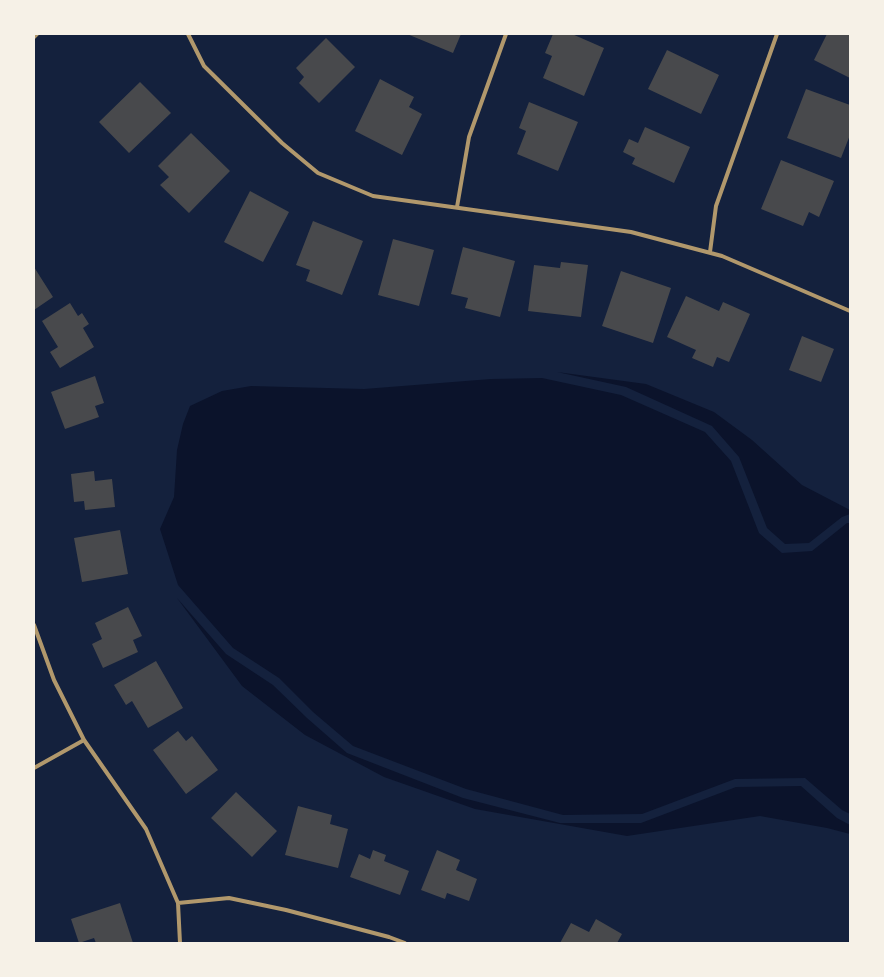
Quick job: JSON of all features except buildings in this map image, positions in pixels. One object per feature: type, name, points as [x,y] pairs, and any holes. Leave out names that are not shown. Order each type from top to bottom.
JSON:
[{"type":"street","points":[[34,37],[37,34]]},
{"type":"street","points":[[188,34],[204,66],[282,143],[318,173],[373,196],[631,232],[710,252],[850,311]]},
{"type":"street","points":[[457,207],[469,137],[506,34]]},
{"type":"street","points":[[710,252],[716,206],[777,34]]},
{"type":"street","points":[[34,625],[54,680],[84,740],[146,829],[178,903],[180,943]]},
{"type":"street","points":[[34,768],[84,740]]},
{"type":"street","points":[[178,903],[229,898],[286,910],[389,937],[405,943]]},
{"type":"water","points":[[557,372],[646,384],[714,412],[752,440],[802,485],[850,510],[850,514],[842,517],[809,543],[785,544],[767,528],[739,457],[712,426],[626,387]]},
{"type":"water","points":[[542,378],[621,395],[705,432],[731,461],[759,533],[782,553],[812,551],[847,523],[850,523],[850,814],[842,810],[805,778],[735,779],[642,814],[563,815],[466,789],[353,746],[313,712],[279,678],[233,648],[178,585],[160,529],[174,497],[177,450],[183,424],[190,406],[222,391],[251,386],[364,389],[491,379]]},
{"type":"water","points":[[177,598],[226,654],[273,685],[307,718],[347,753],[463,798],[560,823],[641,823],[736,787],[801,786],[837,818],[850,825],[850,834],[827,828],[760,816],[627,836],[475,809],[384,777],[305,735],[242,686]]}]
